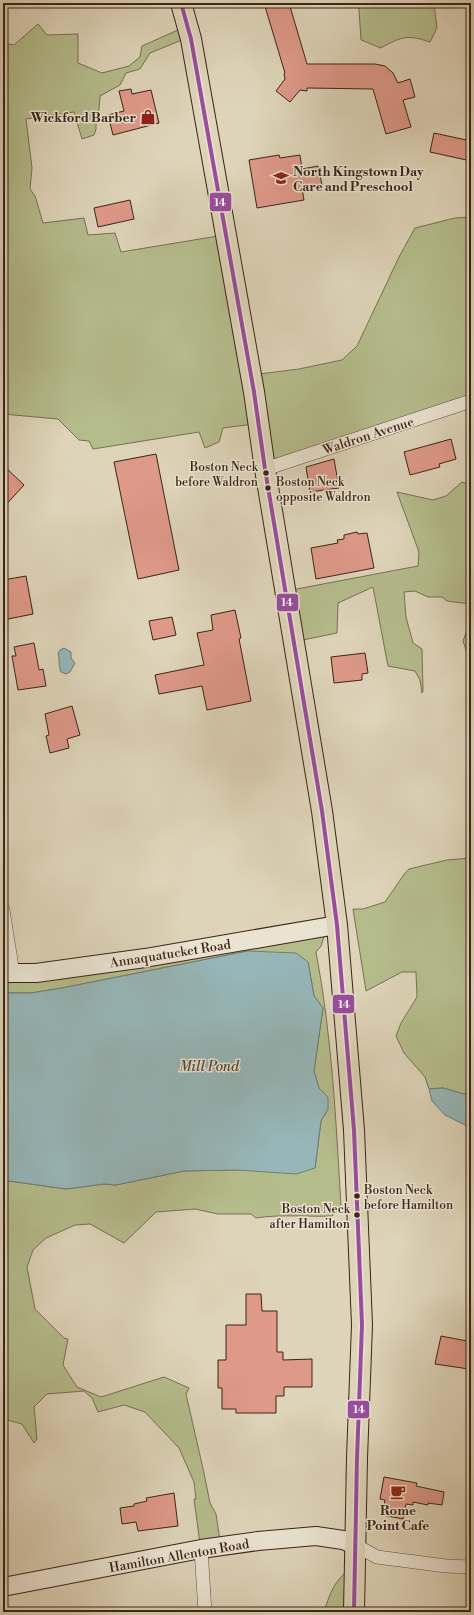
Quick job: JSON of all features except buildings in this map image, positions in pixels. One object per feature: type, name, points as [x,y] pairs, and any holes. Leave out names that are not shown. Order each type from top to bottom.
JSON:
[{"type":"main road","points":[[180,3],[192,39],[254,392],[264,469],[322,811],[337,925],[354,1130],[362,1325],[354,1612]]},
{"type":"street","name":"Waldron Avenue","points":[[264,469],[471,401]]},
{"type":"street","points":[[3,910],[8,973]]},
{"type":"street","name":"Annaquatucket Road","points":[[8,973],[36,973],[145,958],[337,925]]},
{"type":"street","name":"Hamilton Allenton Road","points":[[3,1587],[201,1548],[258,1541],[316,1536],[343,1540],[355,1545]]},
{"type":"street","points":[[355,1545],[377,1557],[446,1566],[471,1567]]},
{"type":"street","points":[[201,1548],[205,1612]]},
{"type":"green space","points":[[357,3],[434,3],[437,28],[430,42],[410,37],[399,39],[381,48],[361,40],[359,9]]},
{"type":"green space","points":[[38,24],[47,35],[78,34],[78,63],[102,73],[129,66],[140,57],[142,46],[178,30],[182,40],[150,53],[140,69],[126,73],[120,85],[100,96],[94,135],[82,139],[74,112],[26,119],[32,168],[30,189],[35,196],[43,223],[84,218],[88,235],[115,233],[121,252],[218,236],[251,375],[299,369],[342,360],[357,346],[399,257],[415,228],[455,218],[471,217],[471,399],[274,464],[254,424],[223,428],[219,442],[205,448],[199,432],[93,449],[89,441],[79,440],[58,419],[3,414],[3,43],[14,45]]},
{"type":"green space","points":[[462,482],[471,485],[471,619],[470,604],[447,601],[442,597],[428,597],[415,591],[404,592],[406,617],[413,643],[422,649],[422,693],[420,680],[415,671],[388,666],[373,587],[338,603],[337,633],[293,642],[286,591],[418,566],[419,552],[397,492],[433,500],[446,496]]},
{"type":"green space","points":[[471,619],[471,655],[467,653],[463,641]]},
{"type":"green space","points":[[471,858],[471,1096],[443,1088],[429,1089],[425,1077],[404,1053],[396,1036],[401,1023],[417,997],[416,972],[402,972],[366,991],[353,909],[363,909],[385,902],[409,869],[447,860]]},
{"type":"green space","points":[[3,917],[13,970],[326,931],[321,946],[316,952],[330,1047],[341,1206],[332,1216],[284,1216],[256,1218],[251,1214],[218,1214],[195,1209],[156,1212],[124,1243],[90,1224],[75,1225],[46,1238],[33,1250],[27,1267],[35,1309],[64,1338],[68,1339],[63,1365],[77,1387],[101,1397],[164,1377],[189,1388],[186,1394],[210,1503],[216,1514],[221,1547],[201,1551],[194,1499],[196,1499],[194,1482],[179,1448],[145,1412],[124,1405],[98,1412],[92,1398],[84,1391],[47,1394],[34,1407],[37,1439],[34,1443],[22,1424],[3,1419],[3,1183],[9,1181],[66,1189],[104,1184],[116,1185],[184,1171],[315,1168],[321,1121],[328,1109],[314,1071],[323,1008],[314,996],[308,962],[248,951],[62,988],[31,993],[3,993]]},
{"type":"green space","points":[[348,1571],[356,1612],[324,1612],[336,1584],[343,1574]]},
{"type":"water","points":[[64,648],[71,652],[71,658],[75,663],[70,672],[66,674],[60,670],[58,654],[60,650]]},
{"type":"water","name":"Mill Pond","points":[[248,951],[296,953],[308,962],[314,996],[323,1008],[314,1071],[319,1088],[328,1097],[328,1109],[321,1121],[315,1168],[296,1174],[237,1170],[184,1171],[116,1185],[104,1184],[66,1189],[9,1181],[3,1183],[3,993],[31,993],[62,988]]},
{"type":"water","points":[[443,1088],[471,1096],[471,1128],[445,1115],[432,1101],[429,1089]]},
{"type":"transit line","name":"14","points":[[181,3],[191,39],[254,392],[265,469],[322,811],[337,925],[354,1130],[362,1325],[357,1458],[354,1612]]},
{"type":"place","name":"Wickford Barber","points":[[148,117]]},
{"type":"place","name":"North Kingstown Day Care and Preschool","points":[[281,178]]},
{"type":"place","name":"Boston Neck before Waldron","points":[[266,473]]},
{"type":"place","name":"Boston Neck opposite Waldron","points":[[268,488]]},
{"type":"place","name":"Boston Neck before Hamilton","points":[[357,1196]]},
{"type":"place","name":"Boston Neck after Hamilton","points":[[357,1215]]},
{"type":"place","name":"Rome Point Cafe","points":[[398,1492]]}]
